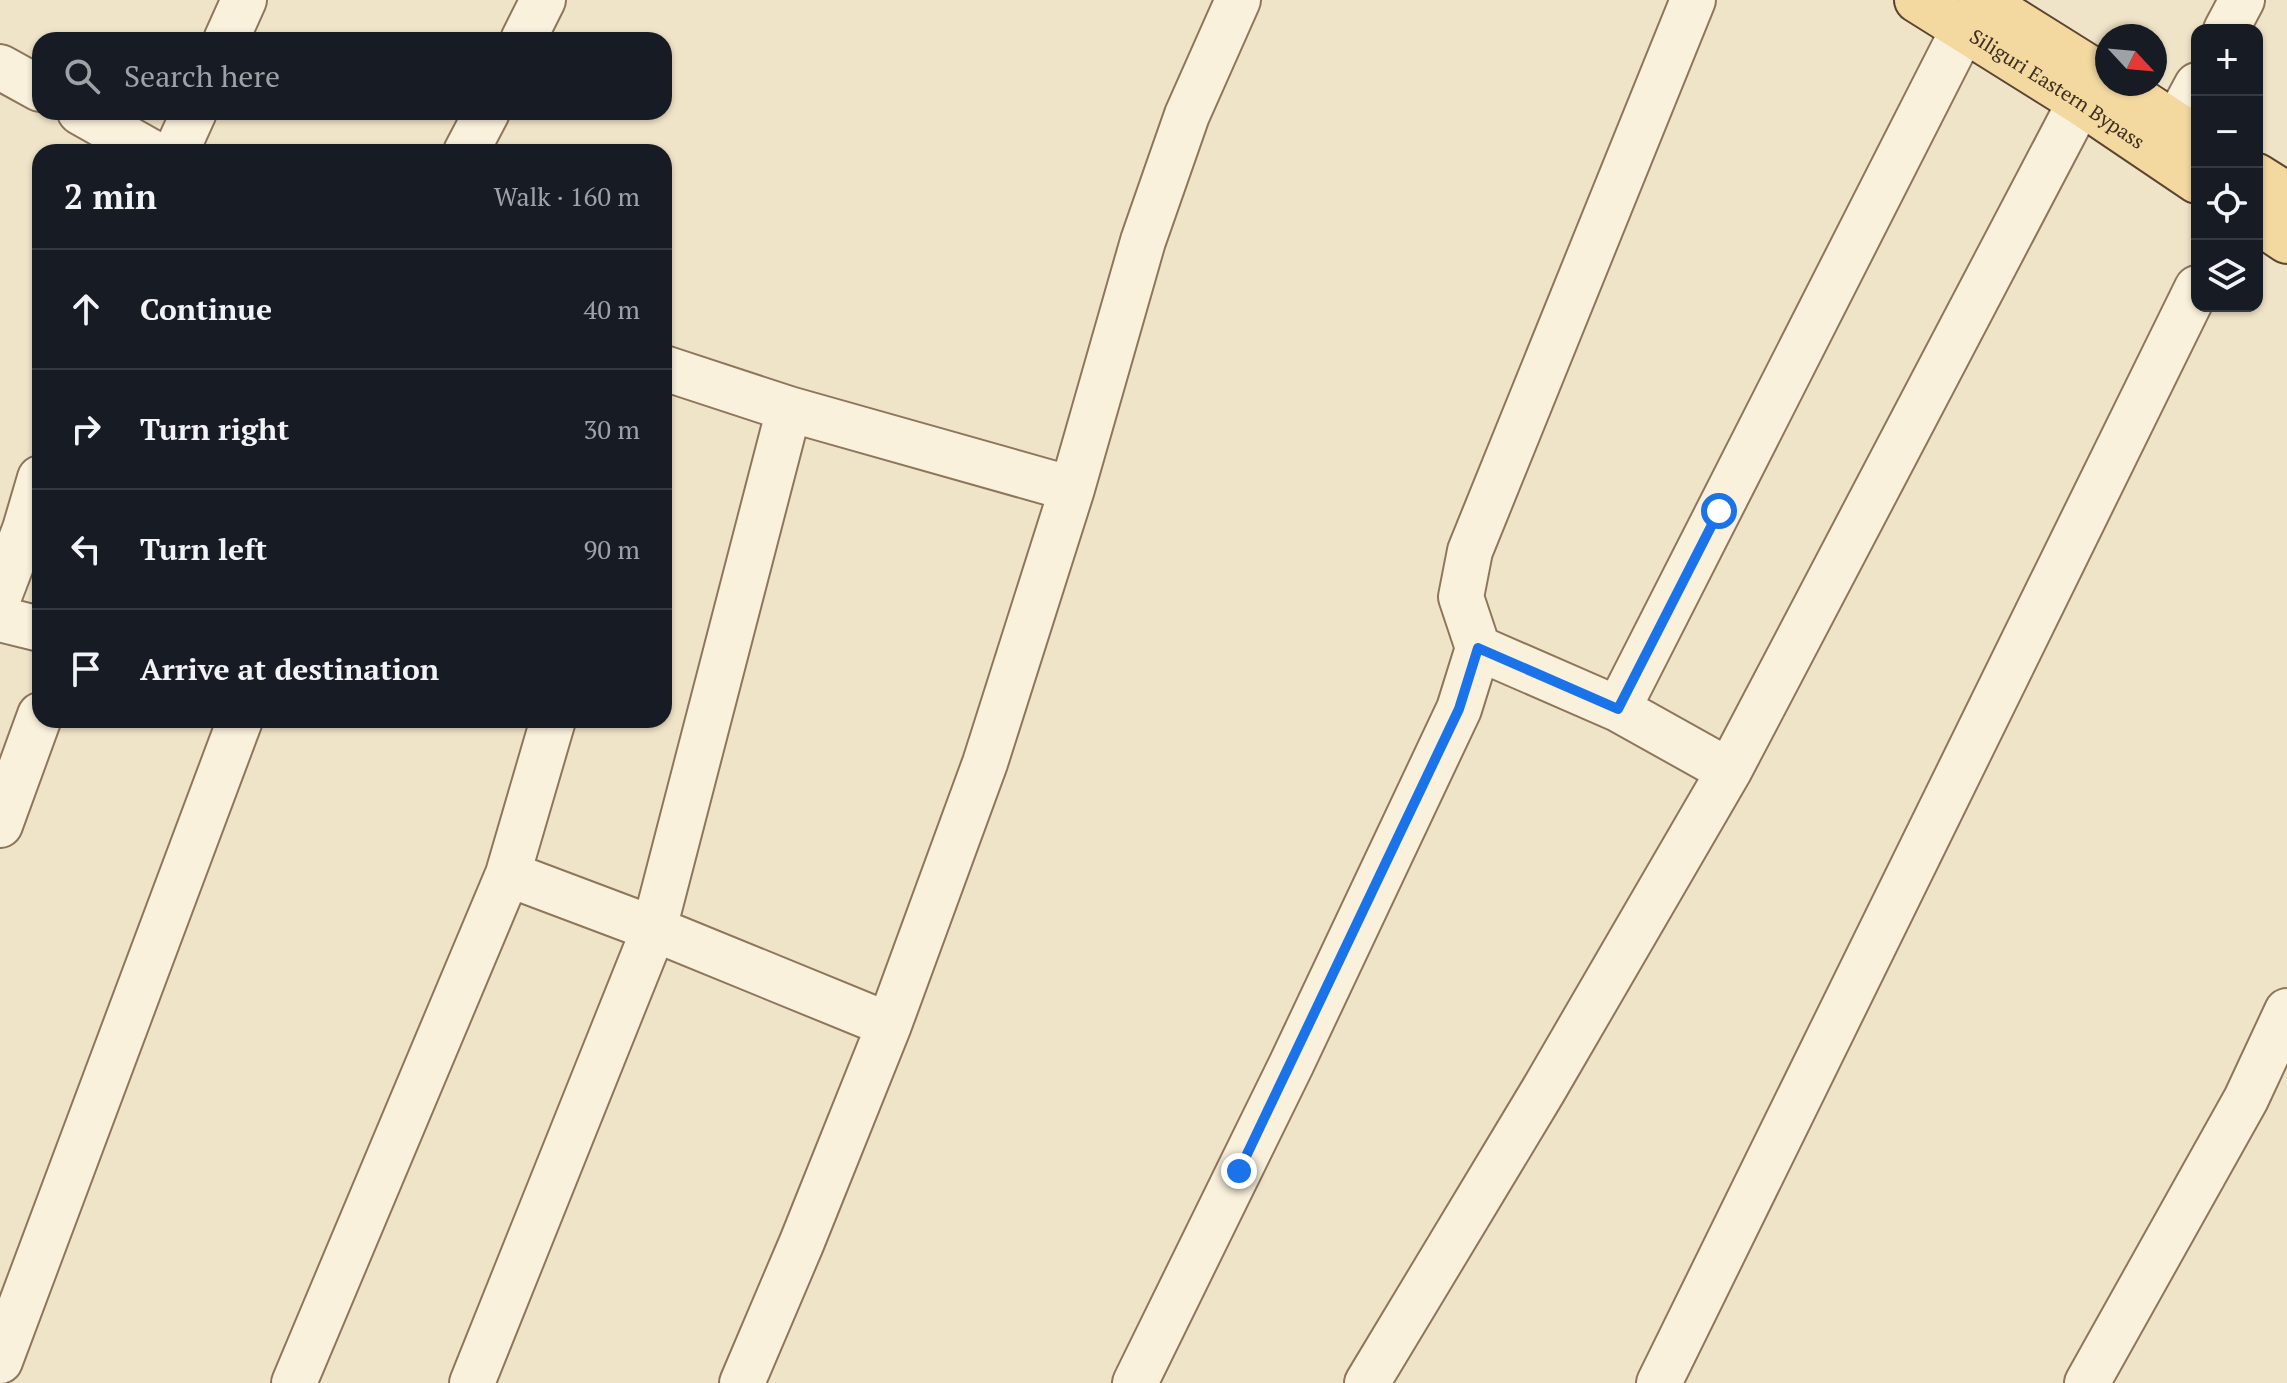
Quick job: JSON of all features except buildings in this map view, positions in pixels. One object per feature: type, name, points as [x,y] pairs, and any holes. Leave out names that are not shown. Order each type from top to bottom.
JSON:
[{"type":"main road","name":"Siliguri Eastern Bypass","points":[[1917,0],[1972,15],[2095,85]]},
{"type":"main road","name":"Siliguri Eastern Bypass","points":[[2108,96],[2191,175]]},
{"type":"main road","name":"Siliguri Eastern Bypass","points":[[2116,96],[2187,131]]},
{"type":"main road","points":[[2263,180],[2287,195]]},
{"type":"main road","points":[[2263,225],[2287,241]]},
{"type":"street","points":[[230,32],[244,0]]},
{"type":"street","points":[[527,32],[543,0]]},
{"type":"street","points":[[742,1383],[889,1025],[985,763],[1072,489],[1143,241],[1187,115],[1238,0]]},
{"type":"street","points":[[1135,1383],[1291,1065],[1459,709],[1478,648],[1461,597],[1470,551],[1693,0]]},
{"type":"street","points":[[2229,24],[2242,0]]},
{"type":"street","points":[[1618,709],[1972,15]]},
{"type":"street","points":[[0,67],[32,85]]},
{"type":"street","points":[[1367,1383],[1543,1091],[1729,771],[2096,96]]},
{"type":"street","points":[[2187,131],[2195,96]]},
{"type":"street","points":[[180,144],[190,120]]},
{"type":"street","points":[[470,144],[483,120]]},
{"type":"street","points":[[1659,1383],[2191,300]]},
{"type":"street","points":[[672,371],[789,409],[1072,489]]},
{"type":"street","points":[[472,1383],[654,929],[789,409]]},
{"type":"street","points":[[0,594],[32,505]]},
{"type":"street","points":[[0,619],[32,627]]},
{"type":"street","points":[[1478,648],[1618,709],[1729,771]]},
{"type":"street","points":[[0,825],[35,728]]},
{"type":"street","points":[[0,1361],[237,728]]},
{"type":"street","points":[[294,1383],[508,874],[551,728]]},
{"type":"street","points":[[508,874],[654,929],[889,1025]]},
{"type":"street","points":[[2087,1383],[2246,1099],[2287,1011]]},
{"type":"route","points":[[1239,1171],[1459,709],[1478,648],[1618,709],[1719,511]]}]
